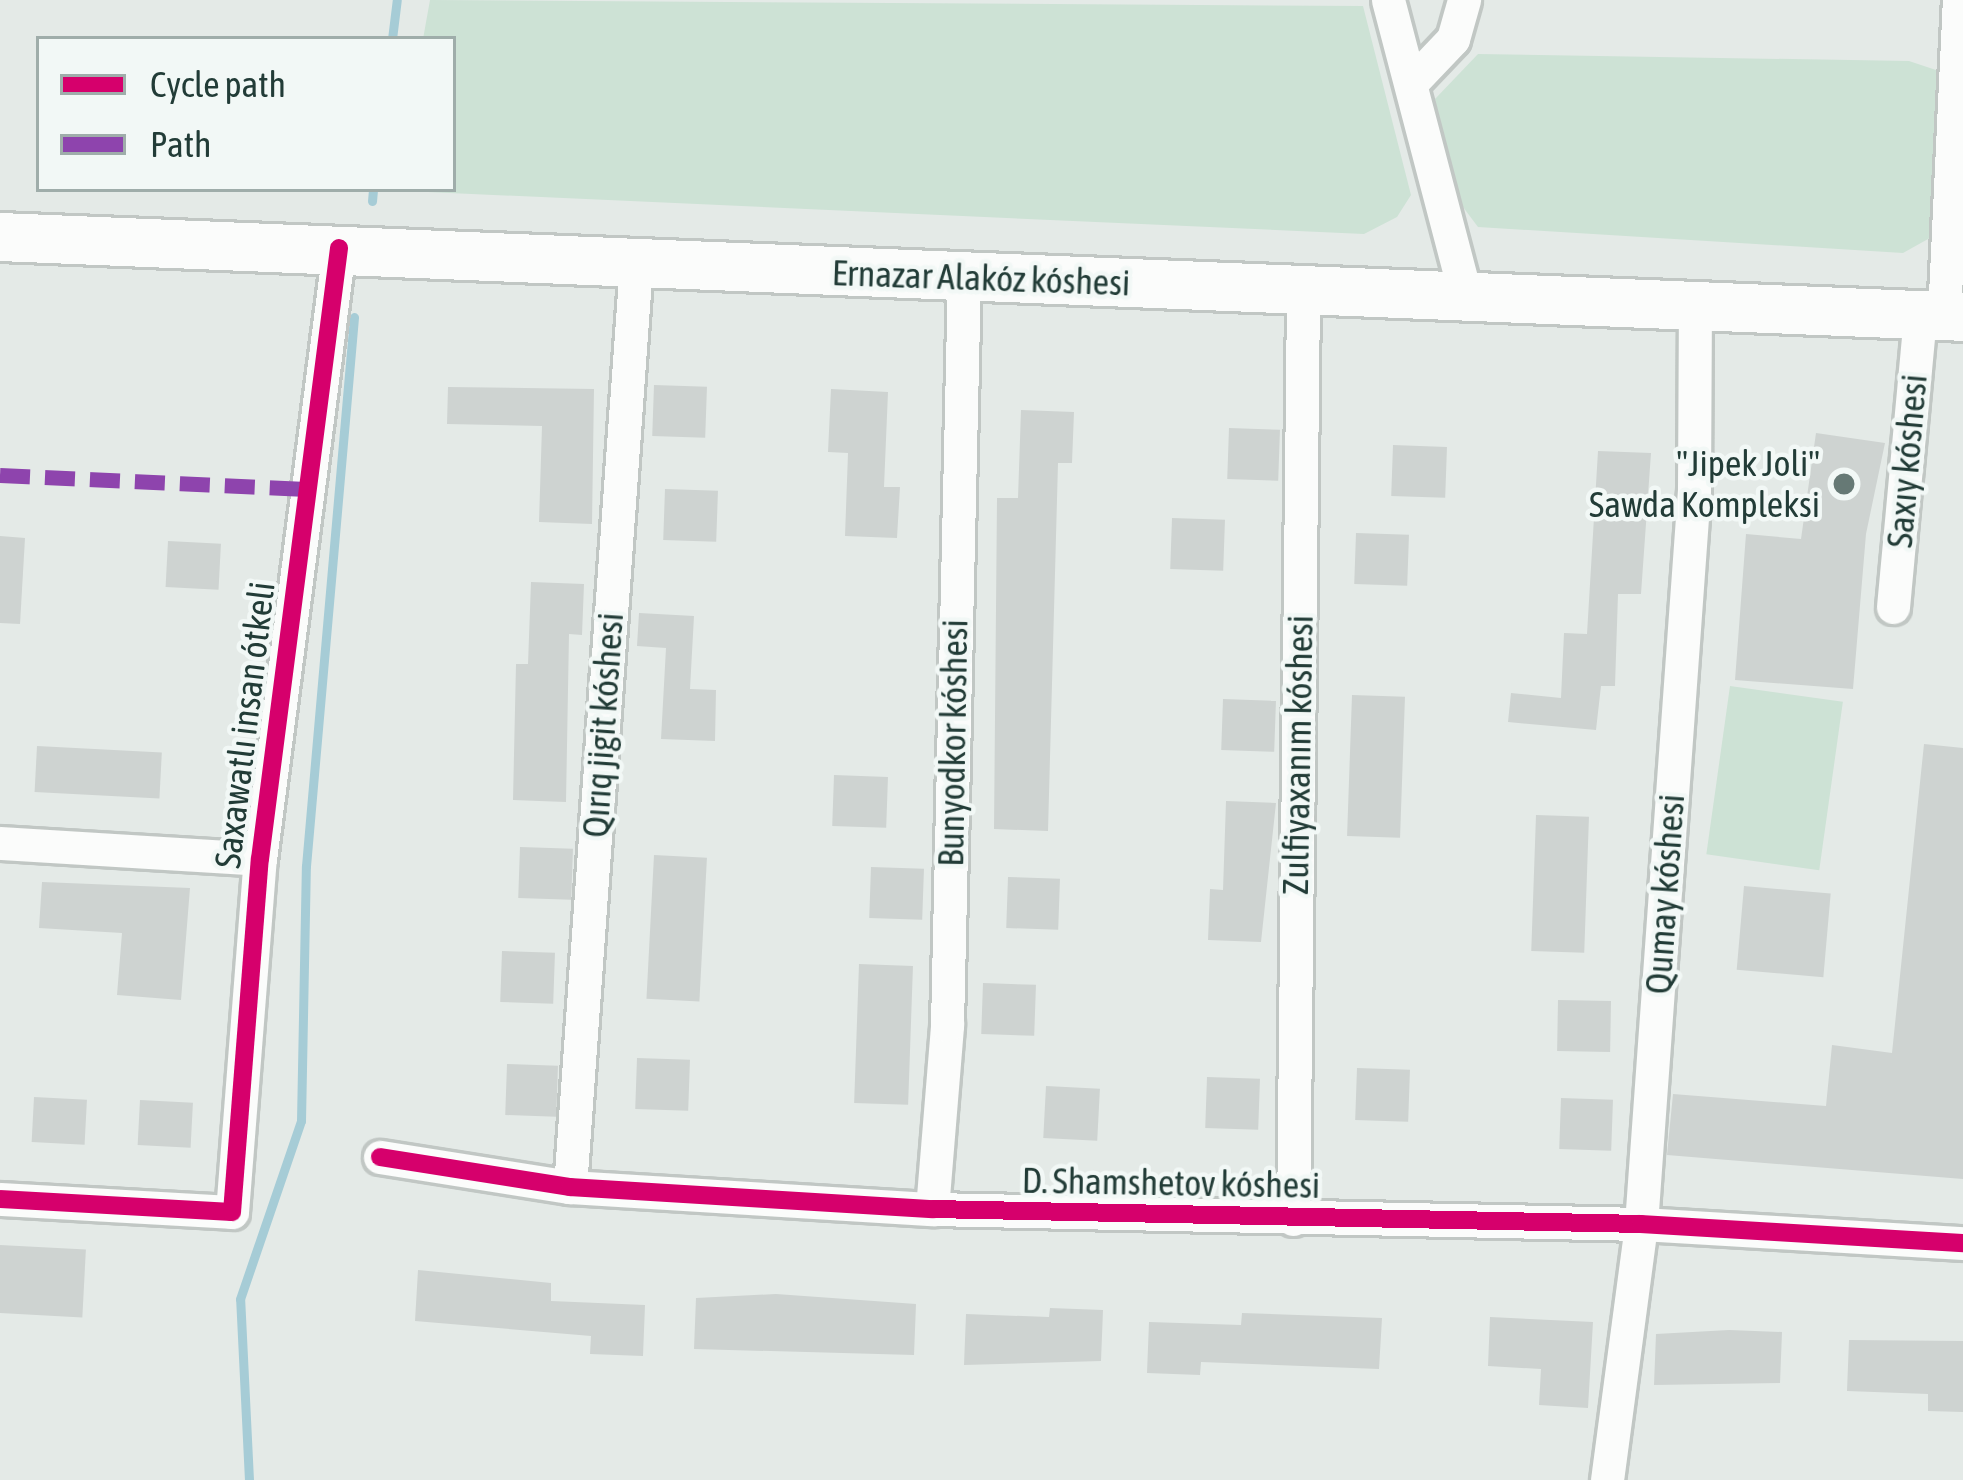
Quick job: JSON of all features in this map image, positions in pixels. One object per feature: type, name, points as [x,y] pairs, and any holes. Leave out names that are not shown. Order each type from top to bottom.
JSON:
[{"type":"main road","name":"Ernazar Alakóz kóshesi","points":[[0,237],[1942,316]]},
{"type":"street","points":[[1388,0],[1413,81],[1466,297]]},
{"type":"street","points":[[1413,81],[1453,38],[1464,0]]},
{"type":"street","name":"Saxıy kóshesi","points":[[1893,607],[1942,316],[1959,0]]},
{"type":"street","name":"Saxawatlı insan ótkeli","points":[[0,1199],[232,1212],[260,859],[339,248]]},
{"type":"street","name":"Qırıq jigit kóshesi","points":[[570,1186],[636,264]]},
{"type":"street","name":"Bunyodkor kóshesi","points":[[932,1210],[947,1025],[964,277]]},
{"type":"street","name":"Zulfiyaxanım kóshesi","points":[[1293,1219],[1303,290]]},
{"type":"street","name":"Qumay kóshesi","points":[[1607,1480],[1641,1224],[1694,490],[1695,307]]},
{"type":"street","points":[[0,843],[260,859]]},
{"type":"street","name":"D. Shamshetov kóshesi","points":[[380,1157],[570,1186],[932,1210],[1641,1224],[1963,1243]]},
{"type":"green space","points":[[430,0],[1363,6],[1411,195],[1397,217],[1364,234],[428,192],[456,192],[456,36],[424,36]]},
{"type":"green space","points":[[1478,54],[1909,61],[1936,70],[1949,81],[1937,234],[1903,253],[1478,227],[1457,199],[1435,99]]},
{"type":"green space","points":[[1730,686],[1843,702],[1819,870],[1706,854]]},
{"type":"building","points":[[654,385],[707,387],[705,438],[652,436]]},
{"type":"building","points":[[448,387],[594,389],[592,524],[539,522],[542,426],[447,424]]},
{"type":"building","points":[[831,389],[888,392],[884,487],[900,487],[897,538],[845,536],[848,453],[828,452]]},
{"type":"building","points":[[1021,410],[1074,412],[1072,463],[1058,463],[1048,831],[994,829],[997,498],[1018,498]]},
{"type":"building","points":[[1229,428],[1280,430],[1278,481],[1227,479]]},
{"type":"building","points":[[1816,433],[1885,443],[1866,534],[1853,689],[1735,680],[1746,534],[1801,539]]},
{"type":"building","points":[[1393,445],[1447,447],[1445,498],[1391,496]]},
{"type":"building","points":[[1598,451],[1651,453],[1641,594],[1618,594],[1615,686],[1601,686],[1596,730],[1508,722],[1511,693],[1561,698],[1564,633],[1587,634]]},
{"type":"building","points":[[665,489],[718,491],[716,542],[663,540]]},
{"type":"building","points":[[1172,518],[1225,520],[1223,571],[1170,569]]},
{"type":"building","points":[[1356,533],[1409,535],[1407,586],[1354,584]]},
{"type":"building","points":[[0,536],[25,538],[20,624],[0,623]]},
{"type":"building","points":[[168,541],[221,544],[219,590],[166,587]]},
{"type":"building","points":[[531,582],[584,584],[582,635],[569,634],[566,802],[513,800],[516,664],[528,664]]},
{"type":"building","points":[[639,613],[694,616],[690,689],[716,690],[715,741],[661,739],[666,648],[637,646]]},
{"type":"building","points":[[1352,695],[1405,697],[1400,838],[1347,836]]},
{"type":"building","points":[[1223,699],[1276,701],[1274,752],[1221,750]]},
{"type":"building","points":[[1924,744],[1963,748],[1963,1179],[1667,1155],[1673,1094],[1826,1106],[1832,1045],[1892,1053]]},
{"type":"building","points":[[37,746],[162,753],[159,798],[35,792]]},
{"type":"building","points":[[834,775],[888,777],[886,828],[832,826]]},
{"type":"building","points":[[1226,801],[1276,803],[1261,942],[1208,940],[1210,889],[1223,890]]},
{"type":"building","points":[[1536,815],[1589,817],[1584,953],[1531,951]]},
{"type":"building","points":[[520,847],[573,849],[571,900],[518,898]]},
{"type":"building","points":[[654,855],[707,858],[699,1002],[646,999]]},
{"type":"building","points":[[871,867],[924,869],[922,920],[869,918]]},
{"type":"building","points":[[1008,877],[1060,879],[1058,930],[1006,928]]},
{"type":"building","points":[[42,882],[190,888],[181,1000],[117,995],[122,933],[39,928]]},
{"type":"building","points":[[1744,886],[1831,894],[1823,977],[1737,970]]},
{"type":"building","points":[[502,951],[555,953],[553,1004],[500,1002]]},
{"type":"building","points":[[859,964],[913,966],[908,1105],[854,1103]]},
{"type":"building","points":[[983,983],[1036,985],[1034,1036],[981,1034]]},
{"type":"building","points":[[1558,1000],[1611,1001],[1610,1052],[1557,1051]]},
{"type":"building","points":[[637,1058],[690,1060],[688,1111],[635,1109]]},
{"type":"building","points":[[507,1064],[558,1066],[556,1117],[505,1115]]},
{"type":"building","points":[[1357,1068],[1410,1070],[1408,1122],[1355,1120]]},
{"type":"building","points":[[1207,1077],[1260,1079],[1258,1130],[1205,1128]]},
{"type":"building","points":[[1046,1086],[1100,1089],[1097,1141],[1043,1138]]},
{"type":"building","points":[[34,1097],[87,1100],[85,1145],[32,1142]]},
{"type":"building","points":[[1561,1098],[1613,1100],[1611,1151],[1559,1149]]},
{"type":"building","points":[[140,1100],[193,1103],[191,1148],[138,1145]]},
{"type":"building","points":[[0,1245],[86,1250],[82,1317],[0,1313]]},
{"type":"building","points":[[418,1270],[551,1283],[551,1301],[645,1305],[643,1356],[590,1354],[591,1336],[415,1321]]},
{"type":"building","points":[[776,1294],[916,1304],[914,1355],[694,1349],[696,1298]]},
{"type":"building","points":[[1050,1308],[1103,1310],[1101,1361],[964,1365],[966,1314],[1049,1317]]},
{"type":"building","points":[[1242,1313],[1382,1318],[1379,1369],[1201,1362],[1200,1375],[1147,1373],[1149,1322],[1241,1325]]},
{"type":"building","points":[[1490,1317],[1593,1322],[1588,1408],[1539,1405],[1541,1369],[1488,1366]]},
{"type":"building","points":[[1782,1332],[1780,1383],[1654,1385],[1656,1334]]},
{"type":"building","points":[[1849,1340],[1963,1341],[1963,1412],[1928,1411],[1928,1394],[1847,1391]]},
{"type":"waterway","points":[[392,36],[397,0]]},
{"type":"waterway","points":[[372,201],[373,192]]},
{"type":"waterway","points":[[249,1480],[240,1299],[301,1121],[306,866],[354,317]]},
{"type":"marked path","points":[[0,475],[307,489]]},
{"type":"cycle path","points":[[0,1199],[232,1212],[260,859],[339,248]]},
{"type":"cycle path","points":[[380,1157],[570,1187],[932,1209],[1641,1224],[1963,1243]]},
{"type":"place","name":"\"Jipek Joli\" Sawda Kompleksi","points":[[1844,484]]}]
